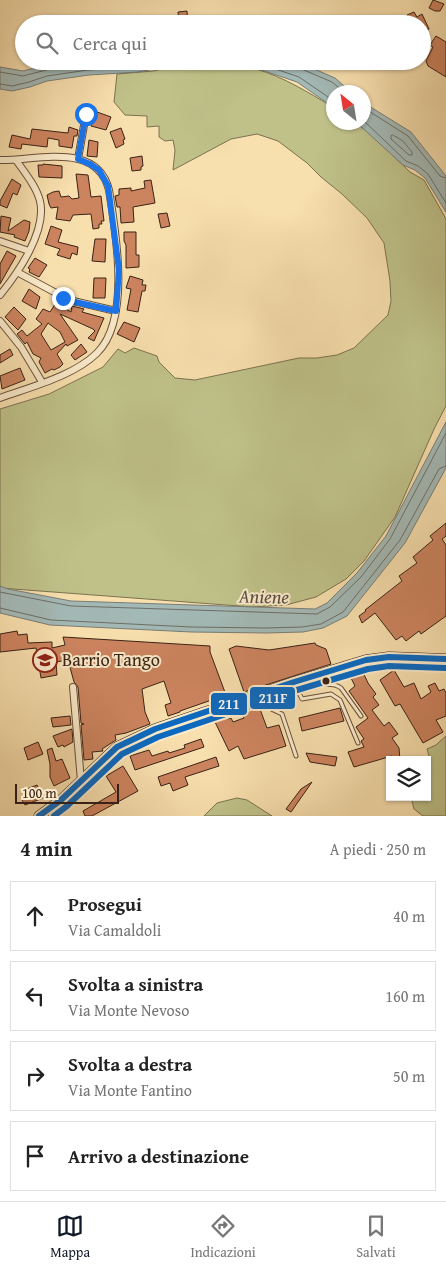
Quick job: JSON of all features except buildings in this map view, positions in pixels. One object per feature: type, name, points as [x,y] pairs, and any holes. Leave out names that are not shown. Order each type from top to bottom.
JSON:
[{"type":"street","points":[[78,159],[86,114]]},
{"type":"street","points":[[0,160],[53,156],[78,159],[99,170],[108,186],[119,270],[116,311],[108,339],[97,354],[82,365],[0,398]]},
{"type":"street","points":[[0,295],[17,272],[29,251],[38,227],[41,208],[35,188],[16,160]]},
{"type":"street","points":[[0,241],[29,251]]},
{"type":"street","points":[[17,272],[69,300],[116,311]]},
{"type":"street","points":[[0,321],[21,347],[42,382]]},
{"type":"street","points":[[39,816],[57,804],[115,749],[126,741],[155,729],[262,693],[296,686],[346,665],[378,658],[446,659]]},
{"type":"street","points":[[72,687],[82,780]]},
{"type":"lane","points":[[358,743],[340,700],[331,694],[302,699],[296,686],[336,684],[361,716]]},
{"type":"lane","points":[[262,693],[266,707],[282,714],[296,756]]},
{"type":"green space","points":[[158,70],[259,70],[266,72],[326,103],[326,130],[365,130],[373,136],[410,172],[424,180],[446,219],[446,406],[395,517],[364,561],[346,579],[316,597],[286,605],[253,607],[0,588],[0,409],[49,394],[103,367],[118,349],[125,353],[134,348],[157,356],[159,362],[175,378],[195,380],[299,358],[337,355],[354,348],[388,315],[391,301],[390,281],[384,243],[367,218],[342,194],[307,163],[278,141],[257,134],[231,139],[173,170],[175,150],[173,140],[165,141],[159,137],[159,126],[147,127],[147,116],[125,115],[114,102],[117,74]]},
{"type":"green space","points":[[446,736],[446,816],[423,816],[414,809],[412,801],[431,801],[431,756],[429,756],[427,749],[436,745]]},
{"type":"green space","points":[[237,798],[247,800],[272,816],[204,816],[217,803]]},
{"type":"water","points":[[0,67],[17,70],[149,70],[47,81],[12,91],[0,89]]},
{"type":"water","points":[[262,70],[317,70],[335,78],[343,85],[326,85],[326,102],[297,82]]},
{"type":"water","points":[[371,107],[411,132],[446,176],[446,212],[425,178],[415,170],[403,165],[365,130],[371,130]]},
{"type":"water","points":[[446,422],[446,468],[405,543],[347,616],[323,628],[303,632],[191,632],[50,625],[0,613],[0,586],[71,601],[315,609],[327,603],[357,573],[386,536]]},
{"type":"transit line","name":"211","points":[[39,816],[61,800],[117,747],[155,729],[366,660],[389,657],[446,659]]},
{"type":"transit line","name":"211F","points":[[54,816],[122,754],[158,737],[297,690],[368,669],[389,666],[446,668]]},
{"type":"place","name":"Barrio Tango","points":[[45,660]]},
{"type":"route","points":[[63,298],[116,311],[119,270],[108,186],[99,170],[78,159],[86,114]]},
{"type":"water label","name":"Aniene","points":[[264,596]]}]
